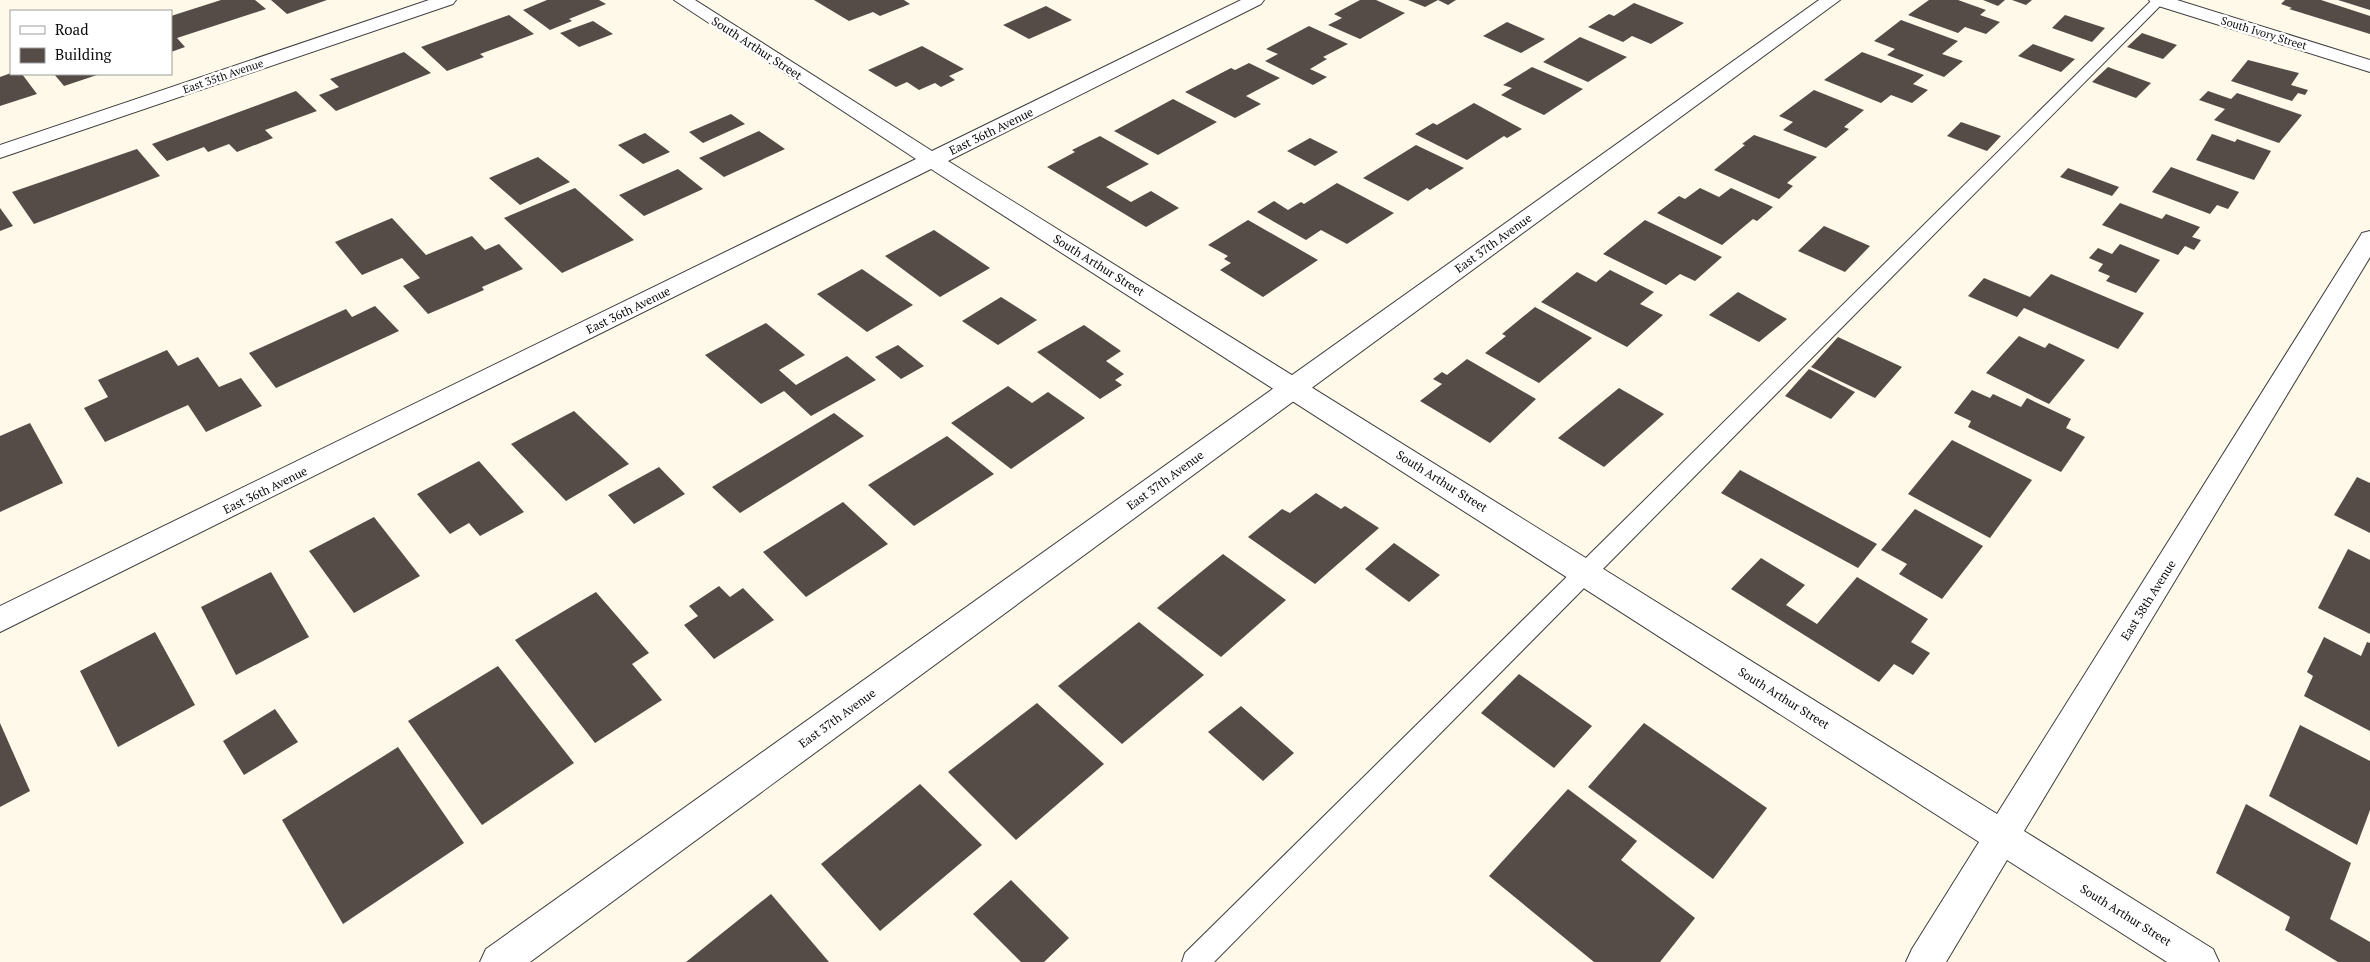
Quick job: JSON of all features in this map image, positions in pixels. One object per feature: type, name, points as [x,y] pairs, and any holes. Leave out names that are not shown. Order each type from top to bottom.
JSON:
[{"type":"street","name":"East 35th Avenue","points":[[0,152],[447,0]]},
{"type":"street","name":"South Arthur Street","points":[[683,0],[932,160],[2200,962]]},
{"type":"street","name":"East 36th Avenue","points":[[0,620],[1255,0]]},
{"type":"street","name":"East 37th Avenue","points":[[500,962],[1831,0]]},
{"type":"street","name":"South Ivory Street","points":[[2159,0],[2370,66]]},
{"type":"street","name":"East 38th Avenue","points":[[1926,962],[2370,238]]},
{"type":"lane","points":[[1195,962],[1587,573],[2159,0]]},
{"type":"building","points":[[221,0],[255,0],[266,9],[177,38],[185,47],[172,52],[172,16]]},
{"type":"building","points":[[271,0],[327,0],[287,14]]},
{"type":"building","points":[[547,0],[599,0],[606,4],[569,19],[572,21],[550,30],[523,10]]},
{"type":"building","points":[[814,0],[904,0],[910,4],[880,16],[873,12],[849,21]]},
{"type":"building","points":[[1360,0],[1376,0],[1405,13],[1360,39],[1328,25],[1342,18],[1334,14]]},
{"type":"building","points":[[1408,0],[1438,0],[1425,7]]},
{"type":"building","points":[[1438,0],[1456,0],[1448,5]]},
{"type":"building","points":[[1929,0],[1958,0],[1986,10],[1980,15],[2000,22],[1986,34],[1965,27],[1958,33],[1908,15]]},
{"type":"building","points":[[1983,0],[2005,0],[1998,6]]},
{"type":"building","points":[[2012,0],[2032,0],[2026,5]]},
{"type":"building","points":[[2285,0],[2321,0],[2370,16],[2370,34],[2289,9],[2292,8],[2281,4]]},
{"type":"building","points":[[2338,0],[2370,0],[2370,10]]},
{"type":"building","points":[[1634,3],[1684,23],[1651,44],[1632,36],[1623,42],[1588,27],[1609,14],[1614,16]]},
{"type":"building","points":[[1046,6],[1072,20],[1029,39],[1003,25]]},
{"type":"building","points":[[509,15],[534,34],[480,54],[484,57],[447,71],[421,47]]},
{"type":"building","points":[[2065,15],[2105,28],[2092,42],[2052,28]]},
{"type":"building","points":[[1901,20],[1958,41],[1942,54],[1963,61],[1944,77],[1887,55],[1895,49],[1874,41]]},
{"type":"building","points":[[593,21],[613,34],[579,47],[560,33]]},
{"type":"building","points":[[1507,22],[1545,39],[1521,53],[1483,36]]},
{"type":"building","points":[[1309,26],[1348,44],[1323,57],[1327,59],[1310,69],[1327,77],[1313,85],[1265,61],[1278,54],[1266,49]]},
{"type":"building","points":[[2142,33],[2177,45],[2163,59],[2127,47]]},
{"type":"building","points":[[1580,37],[1627,57],[1588,82],[1543,62]]},
{"type":"building","points":[[2033,44],[2075,59],[2061,72],[2018,56]]},
{"type":"building","points":[[922,46],[964,69],[949,76],[955,80],[941,87],[935,83],[919,90],[907,82],[896,87],[868,70]]},
{"type":"building","points":[[404,52],[431,73],[336,111],[319,95],[339,87],[330,79]]},
{"type":"building","points":[[1862,52],[1924,75],[1913,84],[1928,90],[1912,103],[1891,95],[1881,103],[1824,80]]},
{"type":"building","points":[[2248,60],[2299,73],[2291,85],[2308,90],[2305,95],[2298,93],[2292,101],[2231,81]]},
{"type":"building","points":[[1249,63],[1280,78],[1246,96],[1261,104],[1235,118],[1185,92],[1231,68],[1235,70]]},
{"type":"building","points":[[1532,67],[1583,89],[1544,115],[1501,95],[1512,88],[1503,85]]},
{"type":"building","points":[[2108,67],[2151,83],[2136,98],[2092,82]]},
{"type":"building","points":[[10,73],[10,75],[23,75],[37,94],[0,106],[0,77]]},
{"type":"building","points":[[55,75],[97,75],[64,86]]},
{"type":"building","points":[[1814,90],[1864,110],[1844,127],[1849,129],[1826,148],[1783,130],[1793,122],[1779,116]]},
{"type":"building","points":[[296,91],[317,111],[265,130],[273,138],[237,152],[229,144],[208,152],[204,147],[167,161],[152,144]]},
{"type":"building","points":[[2208,91],[2231,99],[2237,93],[2302,115],[2279,143],[2214,120],[2225,109],[2199,100]]},
{"type":"building","points":[[1173,99],[1217,122],[1158,155],[1114,131]]},
{"type":"building","points":[[1474,103],[1522,129],[1507,138],[1504,136],[1467,160],[1415,134],[1433,123],[1437,125]]},
{"type":"building","points":[[731,114],[745,124],[703,143],[689,132]]},
{"type":"building","points":[[1961,122],[2001,136],[1987,151],[1947,136]]},
{"type":"building","points":[[759,131],[785,149],[724,177],[699,158]]},
{"type":"building","points":[[645,133],[670,152],[643,164],[618,145]]},
{"type":"building","points":[[2212,134],[2235,142],[2237,139],[2271,151],[2254,180],[2196,160]]},
{"type":"building","points":[[1754,135],[1817,157],[1787,183],[1793,186],[1779,199],[1714,170],[1745,145],[1742,144]]},
{"type":"building","points":[[1100,136],[1149,164],[1106,187],[1131,202],[1151,191],[1179,208],[1146,227],[1047,167],[1075,152],[1072,150]]},
{"type":"building","points":[[1310,138],[1338,152],[1315,166],[1287,151]]},
{"type":"building","points":[[1416,145],[1464,168],[1430,190],[1427,188],[1408,201],[1363,178]]},
{"type":"building","points":[[137,149],[160,176],[34,224],[12,192]]},
{"type":"building","points":[[538,157],[570,182],[520,205],[489,178]]},
{"type":"building","points":[[2171,167],[2239,192],[2228,209],[2217,205],[2210,214],[2152,192]]},
{"type":"building","points":[[2068,168],[2119,187],[2112,196],[2060,177]]},
{"type":"building","points":[[678,169],[703,189],[644,216],[619,195]]},
{"type":"building","points":[[1337,183],[1394,213],[1347,244],[1321,230],[1306,240],[1257,212],[1274,201],[1288,210],[1301,202],[1304,204]]},
{"type":"building","points":[[575,188],[634,240],[562,273],[504,218]]},
{"type":"building","points":[[1700,188],[1719,197],[1731,188],[1773,207],[1757,221],[1753,219],[1722,245],[1657,213],[1679,196],[1685,199]]},
{"type":"building","points":[[2120,203],[2162,219],[2166,214],[2200,227],[2192,237],[2201,240],[2194,250],[2185,246],[2178,255],[2102,225]]},
{"type":"building","points":[[0,208],[13,226],[0,231]]},
{"type":"building","points":[[392,218],[426,255],[472,236],[485,250],[499,244],[523,269],[482,287],[484,290],[428,314],[403,286],[420,278],[402,258],[362,275],[335,242]]},
{"type":"building","points":[[1248,220],[1318,260],[1263,297],[1220,270],[1231,263],[1224,259],[1228,256],[1208,245]]},
{"type":"building","points":[[1645,220],[1722,257],[1695,281],[1680,274],[1666,285],[1603,254]]},
{"type":"building","points":[[1824,226],[1870,246],[1845,272],[1798,251]]},
{"type":"building","points":[[934,230],[990,268],[940,297],[885,256]]},
{"type":"building","points":[[2120,244],[2160,260],[2136,293],[2106,281],[2110,276],[2098,271],[2103,264],[2089,258],[2098,248],[2112,254]]},
{"type":"building","points":[[862,269],[913,305],[867,332],[817,294]]},
{"type":"building","points":[[1610,270],[1654,292],[1640,304],[1663,315],[1627,347],[1541,302],[1577,272],[1596,282]]},
{"type":"building","points":[[2051,274],[2144,313],[2118,349],[2024,308],[2017,317],[1968,296],[1984,278],[2030,297]]},
{"type":"building","points":[[1738,292],[1787,319],[1759,342],[1709,315]]},
{"type":"building","points":[[1001,297],[1037,320],[998,345],[962,321]]},
{"type":"building","points":[[375,306],[399,331],[276,388],[249,353],[346,309],[352,317]]},
{"type":"building","points":[[1535,307],[1592,338],[1539,383],[1485,353],[1506,336],[1502,334]]},
{"type":"building","points":[[766,323],[805,355],[779,370],[796,385],[847,356],[876,380],[811,416],[784,391],[761,404],[705,355]]},
{"type":"building","points":[[1084,325],[1121,351],[1106,361],[1124,374],[1115,380],[1122,385],[1100,399],[1037,352]]},
{"type":"building","points":[[2019,336],[2045,348],[2049,343],[2085,360],[2049,404],[1986,373]]},
{"type":"building","points":[[1838,337],[1902,367],[1875,398],[1811,367]]},
{"type":"building","points":[[898,345],[924,366],[901,379],[875,357]]},
{"type":"building","points":[[167,350],[178,366],[198,357],[219,387],[241,378],[262,406],[206,432],[188,405],[105,442],[84,408],[108,397],[98,380]]},
{"type":"building","points":[[1467,359],[1536,399],[1490,443],[1420,401],[1442,384],[1433,379],[1442,372],[1447,375]]},
{"type":"building","points":[[1809,369],[1855,392],[1831,419],[1785,396]]},
{"type":"building","points":[[1008,386],[1032,403],[1048,392],[1085,418],[1011,469],[951,423]]},
{"type":"building","points":[[1619,388],[1664,414],[1604,467],[1558,438]]},
{"type":"building","points":[[1972,390],[1990,398],[1993,394],[2021,407],[2027,398],[2071,419],[2066,428],[2085,437],[2061,472],[1968,427],[1971,421],[1954,413]]},
{"type":"building","points":[[574,411],[629,464],[566,501],[511,444]]},
{"type":"building","points":[[834,413],[864,436],[740,513],[712,487]]},
{"type":"building","points":[[30,423],[63,483],[0,512],[0,436]]},
{"type":"building","points":[[947,436],[994,474],[914,526],[868,485]]},
{"type":"building","points":[[1952,440],[2032,480],[1990,538],[1908,494]]},
{"type":"building","points":[[479,461],[524,512],[480,536],[469,523],[450,534],[417,494]]},
{"type":"building","points":[[659,467],[685,494],[634,524],[608,495]]},
{"type":"building","points":[[1740,470],[1877,544],[1858,568],[1721,493]]},
{"type":"building","points":[[2357,477],[2370,483],[2370,533],[2334,515]]},
{"type":"building","points":[[1316,493],[1341,509],[1345,506],[1379,528],[1315,584],[1248,537],[1282,509],[1290,513]]},
{"type":"building","points":[[843,502],[888,544],[806,597],[763,552]]},
{"type":"building","points":[[1915,509],[1983,546],[1942,599],[1899,574],[1907,564],[1881,550]]},
{"type":"building","points":[[374,517],[420,576],[354,613],[309,551]]},
{"type":"building","points":[[1394,543],[1440,575],[1409,602],[1365,569]]},
{"type":"building","points":[[2348,549],[2370,560],[2370,634],[2318,608]]},
{"type":"building","points":[[1223,554],[1286,600],[1221,657],[1157,608]]},
{"type":"building","points":[[1761,558],[1805,585],[1786,605],[1817,624],[1857,577],[1928,619],[1911,642],[1930,653],[1913,675],[1894,664],[1879,682],[1731,589]]},
{"type":"building","points":[[271,572],[309,637],[236,675],[201,607]]},
{"type":"building","points":[[719,586],[730,597],[743,588],[774,620],[714,659],[684,625],[698,616],[689,606]]},
{"type":"building","points":[[596,592],[649,653],[632,664],[662,700],[595,743],[515,640]]},
{"type":"building","points":[[1139,622],[1204,675],[1122,744],[1058,686]]},
{"type":"building","points":[[155,632],[195,705],[118,747],[80,671]]},
{"type":"building","points":[[2324,637],[2361,656],[2367,642],[2370,643],[2370,731],[2304,696],[2313,676],[2307,672]]},
{"type":"building","points":[[498,666],[574,763],[482,825],[408,721]]},
{"type":"building","points":[[1519,674],[1592,726],[1554,768],[1481,713]]},
{"type":"building","points":[[1037,703],[1104,764],[1016,840],[948,772]]},
{"type":"building","points":[[1241,706],[1294,753],[1263,781],[1208,732]]},
{"type":"building","points":[[275,709],[298,742],[244,775],[223,741]]},
{"type":"building","points":[[0,723],[30,791],[0,807]]},
{"type":"building","points":[[1644,723],[1767,808],[1713,879],[1588,787]]},
{"type":"building","points":[[2300,725],[2370,761],[2370,810],[2357,845],[2269,796]]},
{"type":"building","points":[[398,747],[464,843],[343,924],[282,820]]},
{"type":"building","points":[[920,784],[982,845],[880,931],[821,864]]},
{"type":"building","points":[[1568,789],[1637,841],[1621,860],[1695,918],[1660,962],[1594,962],[1489,876]]},
{"type":"building","points":[[2246,804],[2351,863],[2330,919],[2370,942],[2370,962],[2338,962],[2285,930],[2290,917],[2216,873]]},
{"type":"building","points":[[1011,880],[1069,938],[1044,962],[1021,962],[973,914]]},
{"type":"building","points":[[771,894],[829,962],[686,962]]}]
